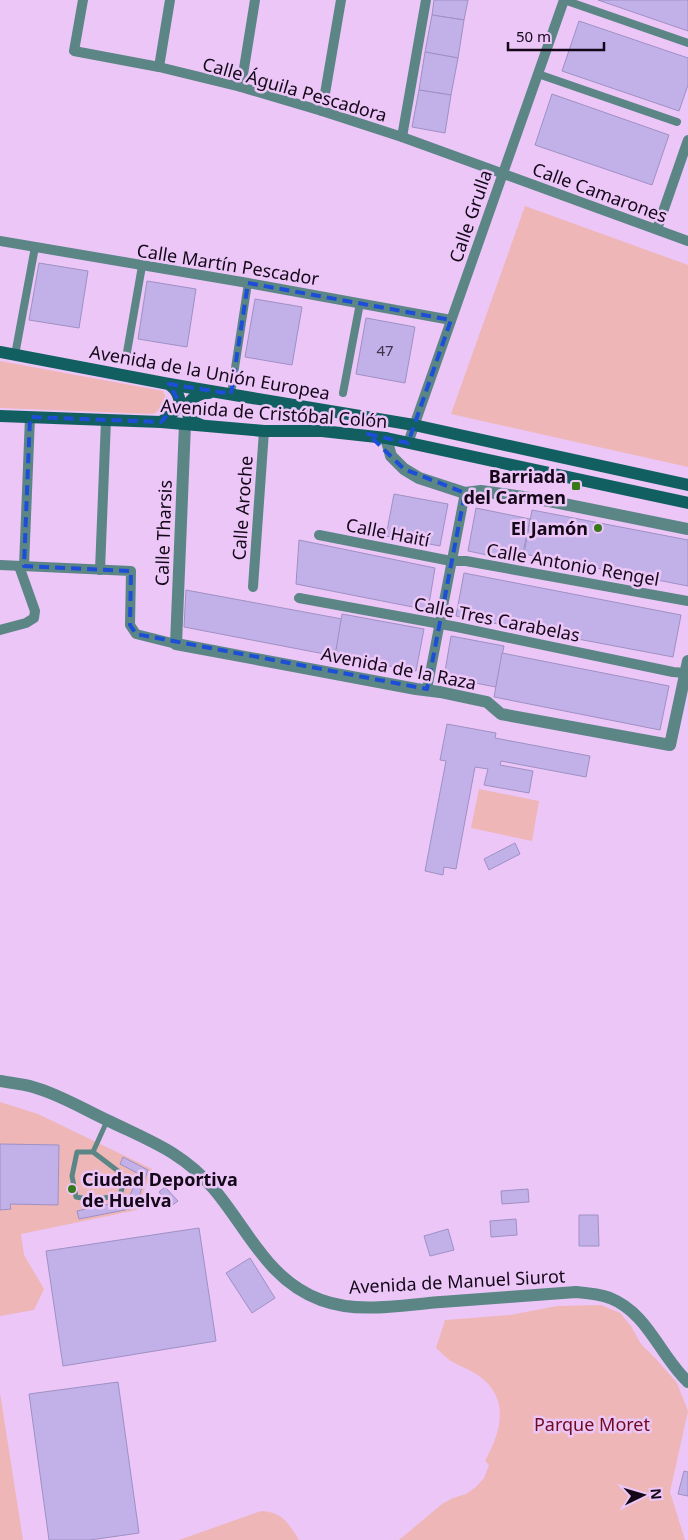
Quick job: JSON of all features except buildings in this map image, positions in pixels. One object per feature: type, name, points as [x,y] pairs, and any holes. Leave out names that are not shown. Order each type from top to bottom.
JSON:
[{"type":"main road","name":"Avenida de la Unión Europea","points":[[0,352],[169,384],[414,425]]},
{"type":"main road","points":[[161,422],[172,415],[177,409],[179,402],[178,394],[169,384]]},
{"type":"main road","points":[[202,426],[191,419],[188,412],[188,405],[192,398],[202,393],[225,393]]},
{"type":"main road","name":"Avenida de Cristóbal Colón","points":[[0,416],[161,422],[264,431],[322,431],[386,438],[688,503]]},
{"type":"main road","points":[[414,425],[688,485]]},
{"type":"street","name":"Calle Águila Pescadora","points":[[83,0],[74,51],[160,67],[241,87],[402,137],[502,174]]},
{"type":"street","points":[[160,67],[170,0]]},
{"type":"street","points":[[241,87],[255,0]]},
{"type":"street","points":[[322,111],[341,0]]},
{"type":"street","points":[[402,137],[426,0]]},
{"type":"street","points":[[564,0],[688,43]]},
{"type":"street","name":"Calle Grulla","points":[[408,443],[564,0]]},
{"type":"street","points":[[538,74],[677,122]]},
{"type":"street","points":[[657,229],[688,140]]},
{"type":"street","name":"Calle Camarones","points":[[502,174],[688,241]]},
{"type":"street","name":"Calle Martín Pescador","points":[[0,241],[451,320]]},
{"type":"street","points":[[15,355],[35,247]]},
{"type":"street","points":[[126,358],[142,266]]},
{"type":"street","points":[[225,393],[248,283]]},
{"type":"street","points":[[343,393],[360,303]]},
{"type":"street","points":[[0,630],[26,623],[34,618],[35,611],[22,566],[30,417]]},
{"type":"street","points":[[100,570],[106,420]]},
{"type":"street","name":"Calle Tharsis","points":[[176,644],[185,424]]},
{"type":"street","name":"Calle Aroche","points":[[254,587],[264,431]]},
{"type":"street","points":[[386,438],[391,456],[404,469],[419,478],[465,493],[481,491],[544,500],[688,529]]},
{"type":"street","points":[[426,689],[465,493]]},
{"type":"street","name":"Calle Haití","points":[[319,535],[451,561]]},
{"type":"street","name":"Calle Antonio Rengel","points":[[451,561],[466,561],[688,601]]},
{"type":"street","points":[[0,565],[131,571],[130,625],[136,634],[176,644]]},
{"type":"street","name":"Calle Tres Carabelas","points":[[299,598],[439,624],[664,670],[687,669]]},
{"type":"street","name":"Avenida de la Raza","points":[[176,644],[426,689],[487,702],[501,714],[670,745],[687,669]]},
{"type":"street","name":"Avenida de Manuel Siurot","points":[[0,1080],[34,1087],[165,1148],[188,1163],[213,1188],[270,1265],[287,1282],[304,1293],[347,1307],[382,1307],[576,1292],[596,1294],[611,1298],[625,1306],[642,1321],[673,1367],[688,1382]]},
{"type":"lane","points":[[93,1152],[107,1120]]},
{"type":"lane","points":[[78,1152],[93,1152],[118,1170],[124,1182],[120,1195],[94,1200],[76,1197],[72,1176],[78,1152]]},
{"type":"highlighted area","points":[[248,283],[451,320],[408,443],[368,434],[404,469],[465,493],[427,689],[136,634],[130,625],[131,571],[24,566],[30,417],[161,422],[179,402],[169,384],[231,394]]},
{"type":"green space","points":[[525,206],[688,265],[688,467],[451,414]]},
{"type":"green space","points":[[0,361],[163,391],[169,404],[153,414],[0,408]]},
{"type":"green space","points":[[479,789],[539,801],[532,841],[471,828]]},
{"type":"green space","name":"Ciudad Deportiva de Huelva","points":[[0,1102],[38,1114],[152,1169],[137,1210],[21,1234],[24,1255],[44,1289],[34,1310],[0,1316]]},
{"type":"green space","name":"Parque Moret","points":[[601,1305],[620,1313],[631,1326],[641,1344],[677,1383],[688,1411],[670,1492],[685,1540],[399,1540],[442,1504],[466,1494],[484,1478],[489,1465],[485,1461],[499,1427],[499,1405],[495,1394],[488,1384],[478,1375],[449,1360],[436,1348],[445,1320],[510,1315],[557,1306]]},
{"type":"green space","points":[[0,1393],[23,1540],[0,1540]]},
{"type":"green space","points":[[261,1511],[280,1516],[299,1540],[179,1540]]},
{"type":"place","name":"Barriada del Carmen","points":[[576,486]]},
{"type":"place","name":"El Jamón","points":[[598,528]]},
{"type":"place","name":"Ciudad Deportiva de Huelva","points":[[72,1189]]}]
